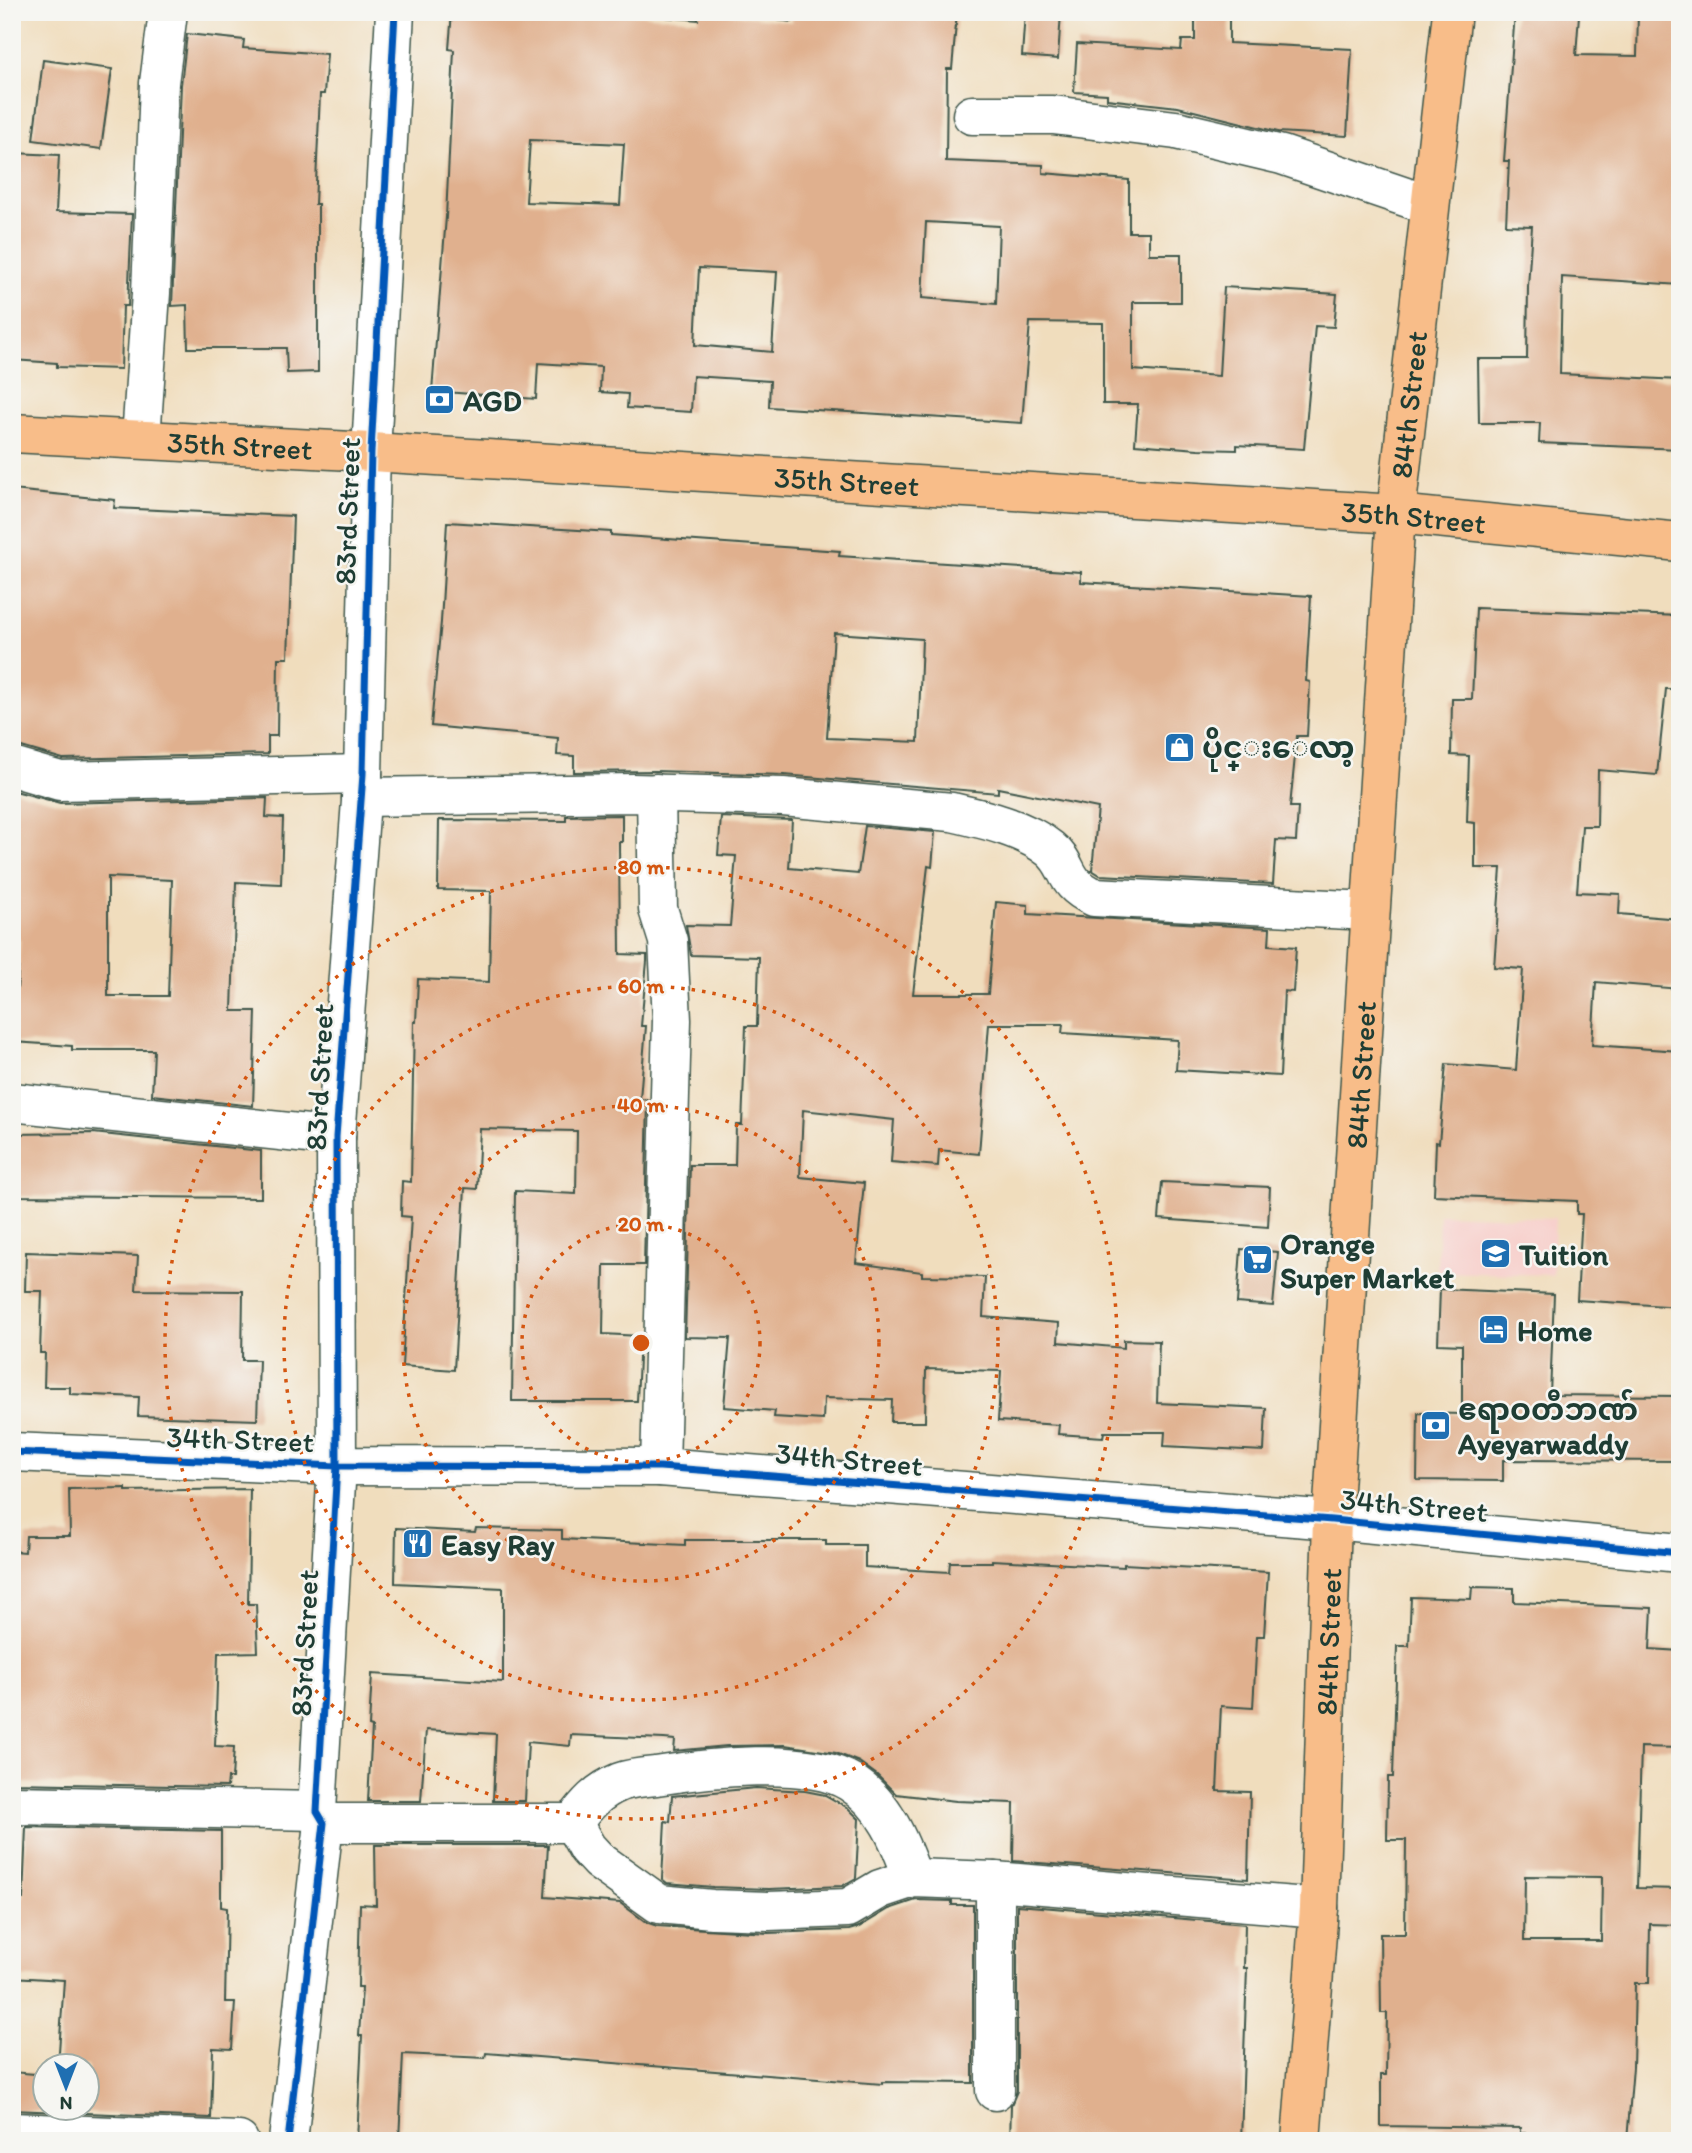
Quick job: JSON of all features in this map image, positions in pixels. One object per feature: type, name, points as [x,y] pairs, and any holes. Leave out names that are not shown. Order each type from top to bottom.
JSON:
[{"type":"main road","name":"84th Street","points":[[1301,2141],[1319,1908],[1332,1520],[1396,514],[1452,12]]},
{"type":"main road","name":"35th Street","points":[[12,433],[1396,514],[1680,542]]},
{"type":"street","points":[[141,439],[151,293],[159,83],[168,12]]},
{"type":"street","name":"83rd Street","points":[[288,2141],[321,1817],[337,1466],[336,1136],[362,786],[371,452],[395,12]]},
{"type":"street","points":[[972,115],[1053,115],[1176,130],[1282,155],[1429,205]]},
{"type":"street","points":[[12,767],[60,781],[783,797],[952,812],[976,817],[1023,834],[1050,849],[1074,885],[1094,897],[1369,911]]},
{"type":"street","points":[[656,793],[658,909],[668,941],[672,1020],[660,1467]]},
{"type":"street","points":[[12,1102],[336,1136]]},
{"type":"street","name":"34th Street","points":[[12,1452],[337,1466],[660,1467],[1332,1520],[1680,1553]]},
{"type":"street","points":[[573,1823],[586,1804],[600,1792],[622,1781],[712,1767],[811,1768],[850,1781],[876,1804],[900,1841],[913,1878]]},
{"type":"street","points":[[12,1805],[573,1823]]},
{"type":"street","points":[[573,1823],[587,1848],[599,1861],[659,1904],[769,1911],[848,1908],[880,1889],[913,1878],[995,1881],[1319,1908]]},
{"type":"street","points":[[995,1881],[995,2091]]},
{"type":"street","points":[[12,2132],[239,2141]]},
{"type":"shaded area","name":"Tuition","points":[[1439,1214],[1555,1218],[1553,1275],[1437,1272]]},
{"type":"building","points":[[452,12],[607,12],[698,20],[699,12],[713,12],[792,22],[793,12],[957,12],[952,69],[947,69],[946,161],[1043,165],[1043,173],[1129,180],[1129,232],[1149,232],[1149,254],[1181,254],[1181,302],[1133,302],[1133,370],[1219,376],[1224,287],[1337,294],[1334,327],[1315,326],[1304,449],[1237,445],[1237,450],[1198,449],[1135,444],[1138,404],[1103,404],[1103,323],[1030,322],[1022,423],[769,407],[770,381],[693,376],[691,412],[627,408],[628,394],[600,392],[601,367],[538,363],[536,399],[432,391],[446,217],[454,50],[449,49]],"holes":[[[530,140],[624,144],[620,205],[526,202]],[[926,222],[999,226],[996,304],[922,298]],[[699,268],[777,272],[772,352],[695,345]]]},
{"type":"building","points":[[1025,12],[1061,12],[1058,59],[1022,56]]},
{"type":"building","points":[[1195,12],[1229,12],[1229,43],[1352,49],[1347,136],[1278,132],[1178,107],[1107,99],[1107,94],[1074,92],[1077,44],[1181,50],[1182,40],[1195,40]]},
{"type":"building","points":[[1515,12],[1579,15],[1576,55],[1637,56],[1638,12],[1680,12],[1680,285],[1562,277],[1560,374],[1680,380],[1680,449],[1539,443],[1540,423],[1479,423],[1478,359],[1527,359],[1532,226],[1506,225],[1509,161],[1504,161]]},
{"type":"building","points":[[187,34],[244,40],[243,48],[327,54],[324,94],[320,94],[315,204],[318,204],[318,372],[287,373],[286,348],[188,348],[187,305],[172,306],[181,85]]},
{"type":"building","points":[[43,60],[112,69],[101,149],[33,140]]},
{"type":"building","points":[[12,153],[59,155],[56,212],[132,214],[128,306],[123,306],[121,369],[57,367],[57,363],[12,360]]},
{"type":"building","points":[[12,490],[115,500],[114,508],[293,516],[288,658],[278,658],[277,736],[268,736],[268,754],[63,759],[18,746],[21,710],[12,710]]},
{"type":"building","points":[[447,522],[840,551],[839,556],[1081,572],[1081,582],[1311,596],[1306,681],[1310,682],[1307,736],[1297,736],[1290,807],[1298,807],[1296,841],[1276,840],[1273,884],[1100,875],[1092,870],[1098,808],[998,788],[998,793],[784,775],[656,771],[574,772],[574,756],[557,755],[558,738],[431,726]],"holes":[[[834,633],[922,639],[918,742],[827,738]]]},
{"type":"building","points":[[1476,608],[1680,616],[1680,689],[1666,689],[1657,775],[1598,770],[1597,826],[1582,826],[1577,892],[1620,894],[1619,914],[1680,919],[1680,989],[1596,982],[1592,1045],[1680,1051],[1680,1307],[1577,1300],[1582,1214],[1577,1214],[1577,1201],[1434,1195],[1436,1142],[1439,1143],[1446,1064],[1516,1070],[1523,969],[1494,967],[1501,868],[1475,868],[1475,823],[1467,822],[1469,756],[1451,755],[1452,699],[1472,699]]},
{"type":"building","points":[[15,791],[60,803],[267,798],[266,817],[283,818],[281,884],[236,882],[232,1011],[256,1011],[253,1106],[152,1095],[154,1050],[72,1050],[72,1046],[14,1042],[20,940],[12,940],[12,820]],"holes":[[[108,877],[172,880],[168,996],[108,996]]]},
{"type":"building","points":[[622,815],[622,842],[619,842],[620,954],[647,955],[641,1026],[646,1026],[640,1099],[648,1100],[644,1265],[604,1265],[603,1334],[640,1336],[637,1401],[512,1401],[515,1191],[576,1194],[577,1131],[480,1129],[477,1189],[465,1188],[454,1370],[402,1366],[411,1217],[401,1216],[402,1181],[411,1182],[414,1022],[418,979],[489,982],[491,891],[438,890],[439,820],[566,821],[566,816]]},
{"type":"building","points":[[721,817],[792,820],[789,868],[858,874],[865,826],[935,832],[932,867],[928,866],[913,994],[988,994],[996,902],[1028,905],[1028,914],[1270,928],[1269,945],[1296,947],[1293,992],[1284,991],[1280,1076],[1176,1070],[1178,1040],[1062,1033],[1063,1024],[989,1024],[979,1154],[939,1150],[938,1166],[891,1162],[894,1120],[803,1110],[800,1177],[864,1183],[856,1263],[922,1272],[922,1276],[985,1277],[983,1317],[1059,1323],[1058,1342],[1124,1348],[1124,1340],[1159,1341],[1157,1403],[1266,1408],[1264,1451],[1164,1446],[1165,1432],[1104,1432],[1103,1437],[1058,1434],[1059,1425],[998,1421],[1001,1371],[926,1369],[925,1422],[891,1422],[892,1400],[824,1398],[823,1420],[774,1417],[775,1411],[724,1407],[730,1338],[685,1337],[690,1165],[735,1165],[736,1125],[742,1125],[746,1026],[757,1026],[759,957],[691,955],[686,925],[730,926],[736,856],[718,855]]},
{"type":"building","points":[[93,1133],[261,1151],[261,1198],[12,1196],[12,1134]]},
{"type":"building","points":[[1162,1182],[1270,1187],[1268,1227],[1159,1219]]},
{"type":"building","points":[[1241,1249],[1278,1252],[1273,1306],[1237,1303]]},
{"type":"building","points":[[26,1252],[138,1256],[136,1290],[243,1291],[242,1360],[259,1360],[257,1420],[138,1416],[139,1397],[70,1394],[70,1387],[44,1387],[45,1353],[40,1353],[42,1291],[25,1291]]},
{"type":"building","points":[[1440,1289],[1554,1294],[1550,1395],[1680,1396],[1680,1461],[1503,1460],[1503,1481],[1417,1480],[1418,1413],[1462,1414],[1462,1345],[1438,1344]]},
{"type":"building","points":[[126,1488],[126,1491],[250,1489],[248,1604],[256,1604],[258,1652],[218,1653],[215,1746],[234,1747],[232,1778],[228,1778],[227,1787],[12,1783],[12,1551],[25,1552],[26,1536],[70,1536],[69,1489]]},
{"type":"building","points":[[396,1528],[475,1532],[476,1528],[562,1530],[562,1539],[685,1545],[685,1540],[826,1540],[826,1545],[865,1545],[865,1567],[949,1572],[950,1562],[992,1560],[1268,1572],[1264,1636],[1257,1636],[1253,1708],[1221,1706],[1217,1791],[1250,1792],[1248,1879],[1013,1861],[1014,1803],[956,1801],[896,1794],[859,1762],[836,1753],[785,1745],[727,1746],[674,1751],[675,1740],[571,1735],[570,1746],[528,1742],[525,1801],[493,1801],[496,1734],[426,1730],[421,1801],[368,1801],[372,1674],[503,1682],[503,1588],[395,1583]]},
{"type":"building","points":[[1472,1587],[1514,1588],[1514,1602],[1652,1608],[1650,1649],[1680,1651],[1680,1748],[1641,1747],[1637,1888],[1680,1889],[1680,1925],[1650,1924],[1649,1983],[1635,1983],[1633,2067],[1627,2141],[1520,2133],[1520,2128],[1381,2126],[1381,2075],[1386,2075],[1387,2013],[1381,2013],[1380,1934],[1405,1934],[1406,1840],[1387,1840],[1388,1777],[1393,1777],[1397,1646],[1409,1646],[1411,1597],[1471,1599]],"holes":[[[1525,1876],[1602,1877],[1601,1941],[1524,1941]]]},
{"type":"building","points":[[756,1788],[825,1795],[848,1808],[859,1819],[856,1878],[842,1886],[769,1889],[667,1883],[662,1879],[665,1821],[670,1822],[672,1796]]},
{"type":"building","points":[[26,1827],[221,1831],[221,1907],[227,1908],[225,2002],[235,2002],[232,2049],[213,2048],[211,2118],[102,2114],[102,2052],[59,2052],[64,1980],[12,1977],[12,1898],[23,1899]]},
{"type":"building","points":[[375,1845],[548,1845],[545,1897],[620,1903],[646,1922],[657,1926],[768,1933],[849,1930],[889,1909],[916,1900],[952,1901],[952,1905],[973,1905],[973,2083],[882,2084],[486,2053],[485,2058],[403,2054],[399,2141],[357,2141],[362,2036],[359,2036],[362,1987],[358,1987],[360,1904],[376,1905]]},
{"type":"building","points":[[1017,1905],[1245,1924],[1244,1968],[1247,1968],[1241,2141],[1010,2141],[1011,2105],[1017,2091]]},
{"type":"building","points":[[12,2072],[32,2074],[32,2111],[12,2110]]},
{"type":"cycle path","points":[[288,2141],[324,1823],[317,1811],[337,1466],[336,1137],[363,774],[371,452],[395,12]]},
{"type":"cycle path","points":[[12,1452],[337,1466],[660,1467],[1332,1520],[1680,1553]]},
{"type":"place","name":"AGD","points":[[440,400]]},
{"type":"place","name":"ပိုင္းေလာ့","points":[[1179,747]]},
{"type":"place","name":"Tuition","points":[[1496,1254]]},
{"type":"place","name":"Orange Super Market","points":[[1257,1260]]},
{"type":"place","name":"Home","points":[[1494,1330]]},
{"type":"place","name":"ဧရာဝတီဘဏ် Ayeyarwaddy","points":[[1435,1426]]},
{"type":"place","name":"Easy Ray","points":[[418,1544]]}]
